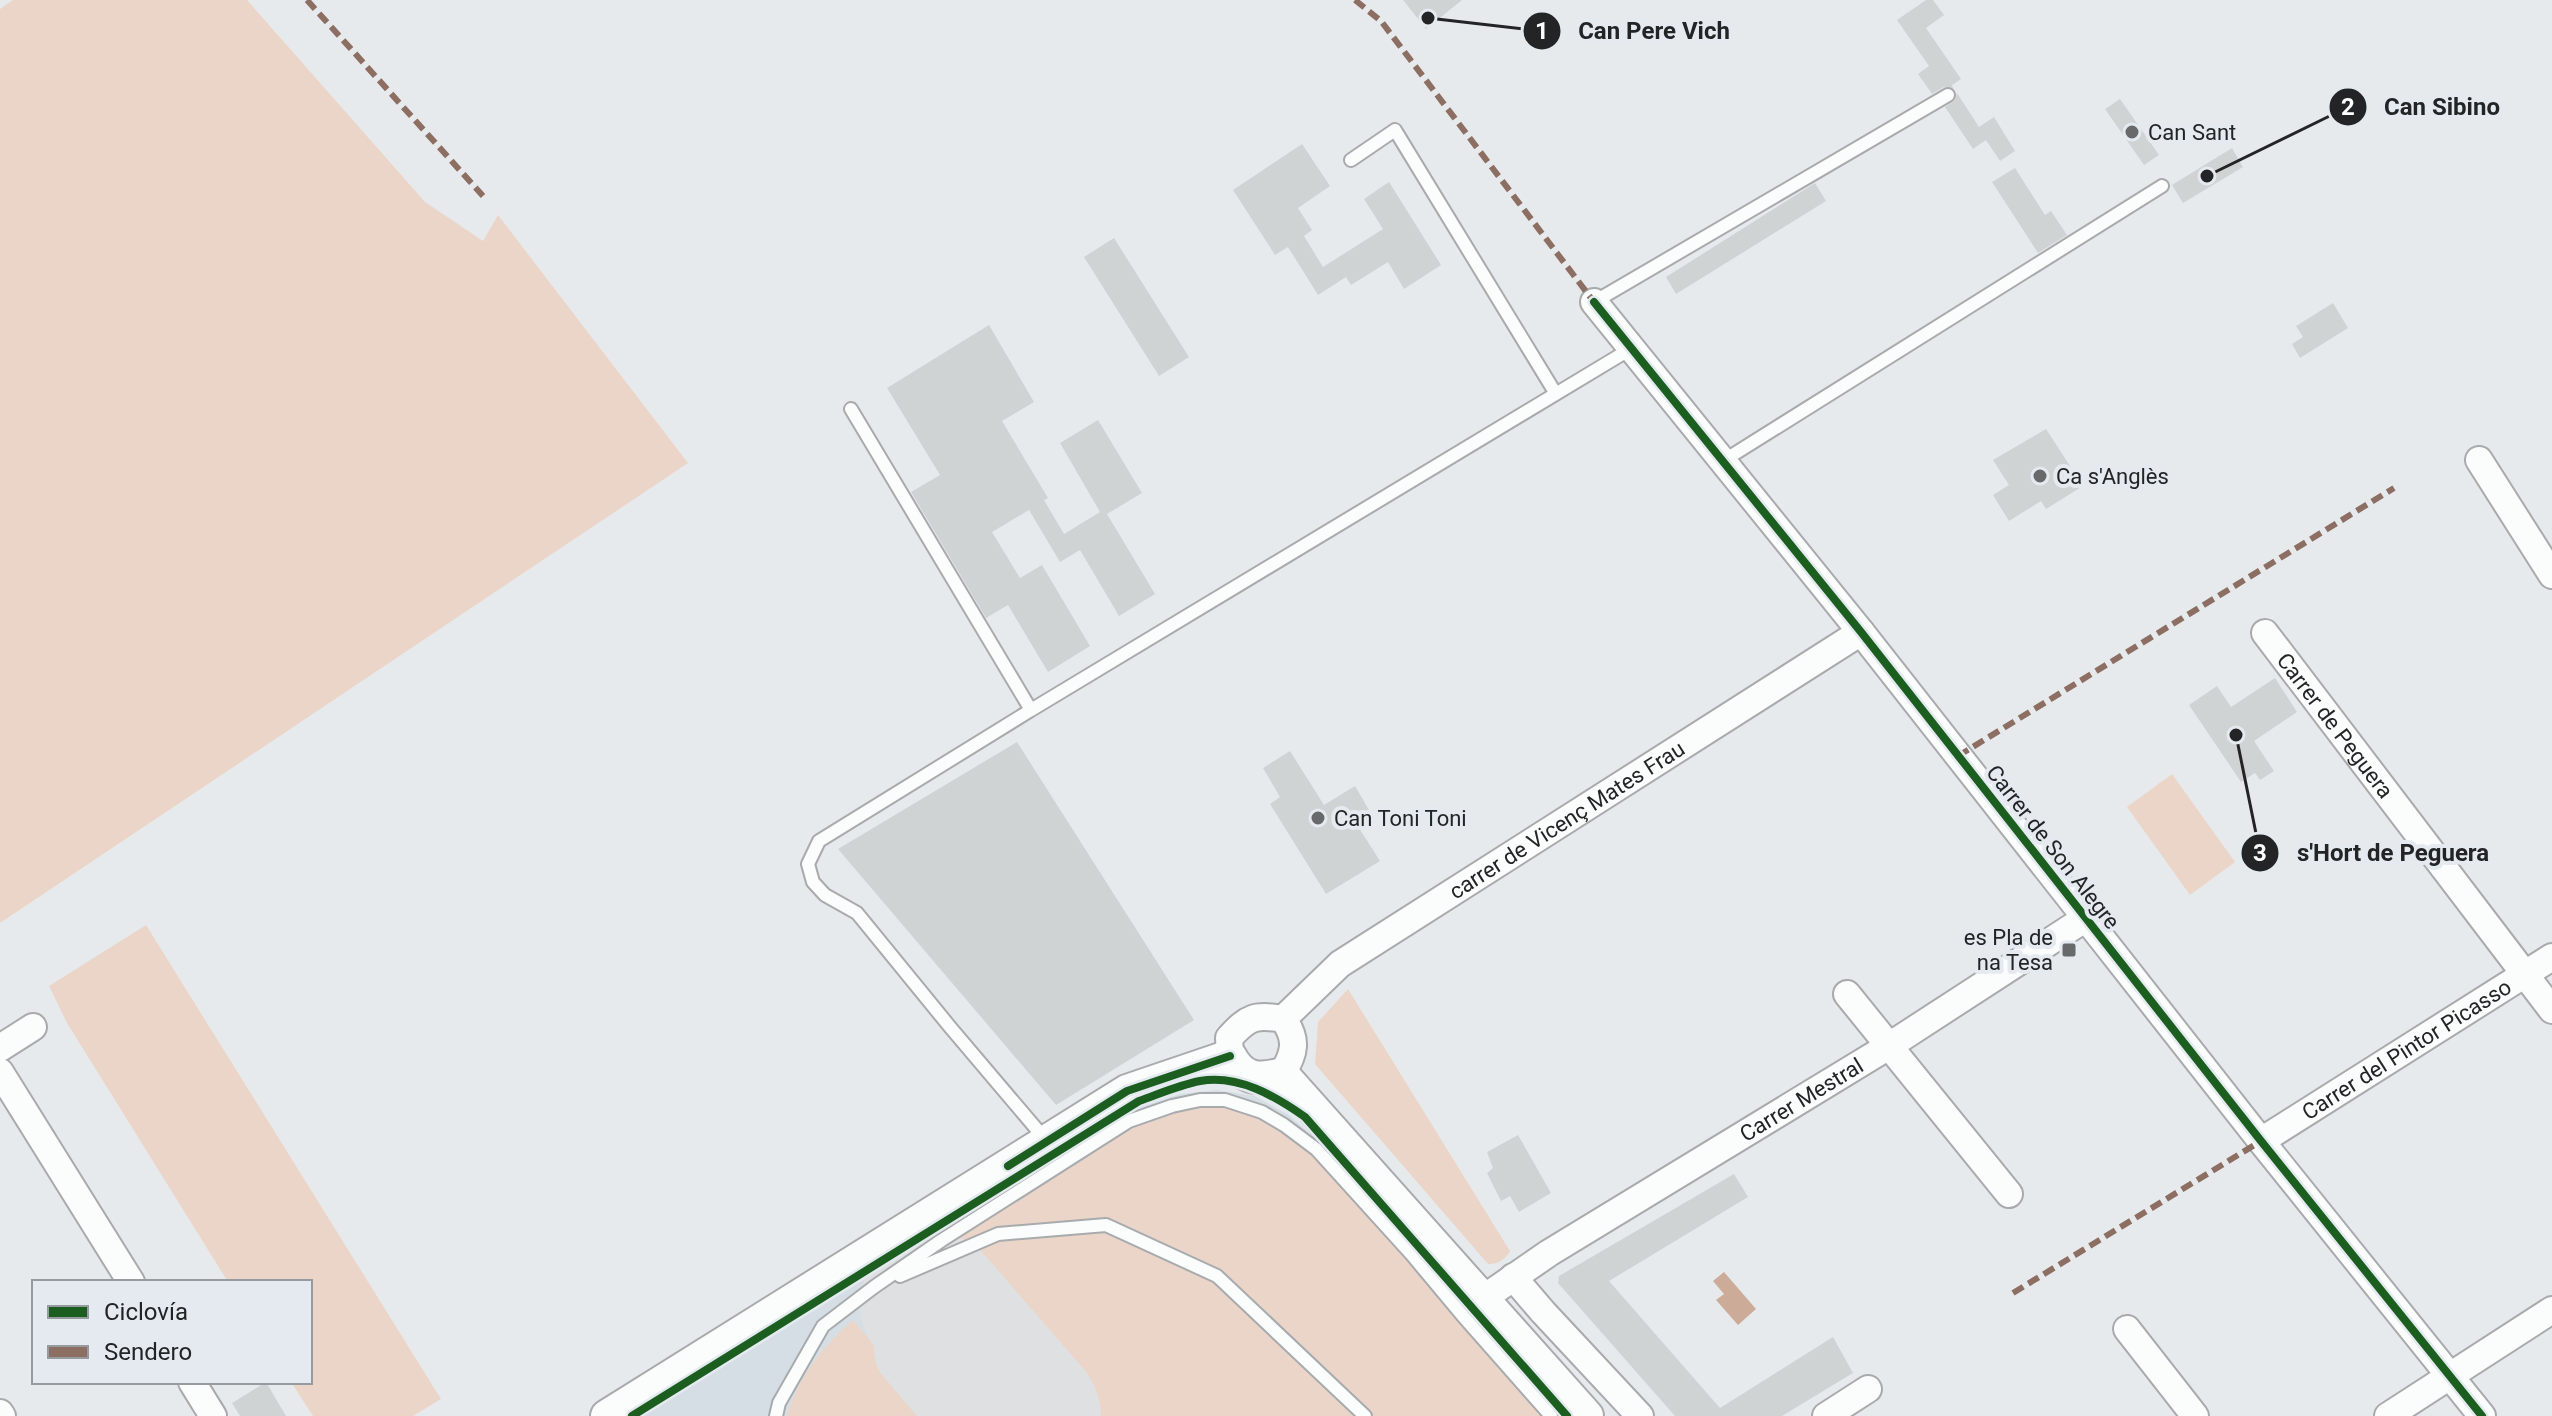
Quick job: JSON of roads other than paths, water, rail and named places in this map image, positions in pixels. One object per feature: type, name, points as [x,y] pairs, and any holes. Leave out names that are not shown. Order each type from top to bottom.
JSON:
[{"type":"street","name":"Carrer de Son Alegre","points":[[1594,302],[1861,632],[2261,1141],[2482,1416]]},
{"type":"street","points":[[2479,460],[2552,575]]},
{"type":"street","name":"carrer de Vicenç Mates Frau","points":[[1283,1019],[1340,964],[1861,632]]},
{"type":"street","name":"Carrer de Peguera","points":[[2265,633],[2552,1010]]},
{"type":"street","name":"Carrer Mestral","points":[[1481,1300],[1549,1253],[1889,1046],[2086,918]]},
{"type":"street","name":"Carrer del Pintor Picasso","points":[[2261,1141],[2552,957]]},
{"type":"street","points":[[1847,994],[2009,1194]]},
{"type":"street","points":[[1264,1015],[1283,1019],[1293,1033],[1292,1059],[1282,1074],[1266,1079],[1249,1076],[1237,1068],[1230,1056],[1229,1038],[1245,1020],[1264,1015]]},
{"type":"street","points":[[0,1048],[33,1027]]},
{"type":"street","points":[[607,1416],[1127,1091],[1230,1056]]},
{"type":"street","points":[[0,1072],[130,1280]]},
{"type":"street","points":[[1282,1074],[1587,1416]]},
{"type":"street","points":[[1513,1277],[1640,1416]]},
{"type":"street","points":[[2388,1416],[2552,1310]]},
{"type":"street","points":[[2127,1329],[2195,1416]]},
{"type":"street","points":[[193,1384],[213,1416]]},
{"type":"street","points":[[1826,1416],[1868,1389]]},
{"type":"lane","points":[[1594,302],[1948,95]]},
{"type":"lane","points":[[1351,160],[1395,130],[1556,394]]},
{"type":"lane","points":[[1723,461],[2162,186]]},
{"type":"lane","points":[[1047,1141],[857,913],[825,895],[813,882],[808,864],[819,841],[1632,348]]},
{"type":"lane","points":[[851,409],[1031,710]]},
{"type":"lane","points":[[776,1416],[779,1403],[823,1326],[874,1287],[1006,1197],[1129,1121],[1200,1100],[1225,1100],[1262,1112],[1316,1149],[1551,1416]]},
{"type":"lane","points":[[874,1287],[998,1234],[1106,1225],[1217,1276],[1365,1416]]},
{"type":"place","name":"Can Pere Vich","points":[[1428,18]]},
{"type":"place","name":"Can Sant","points":[[2132,132]]},
{"type":"place","name":"Can Sibino","points":[[2207,176]]},
{"type":"place","name":"Ca s'Anglès","points":[[2040,476]]},
{"type":"place","name":"s'Hort de Peguera","points":[[2236,735]]},
{"type":"place","name":"Can Toni Toni","points":[[1318,818]]},
{"type":"place","name":"es Pla de na Tesa","points":[[2069,950]]}]
